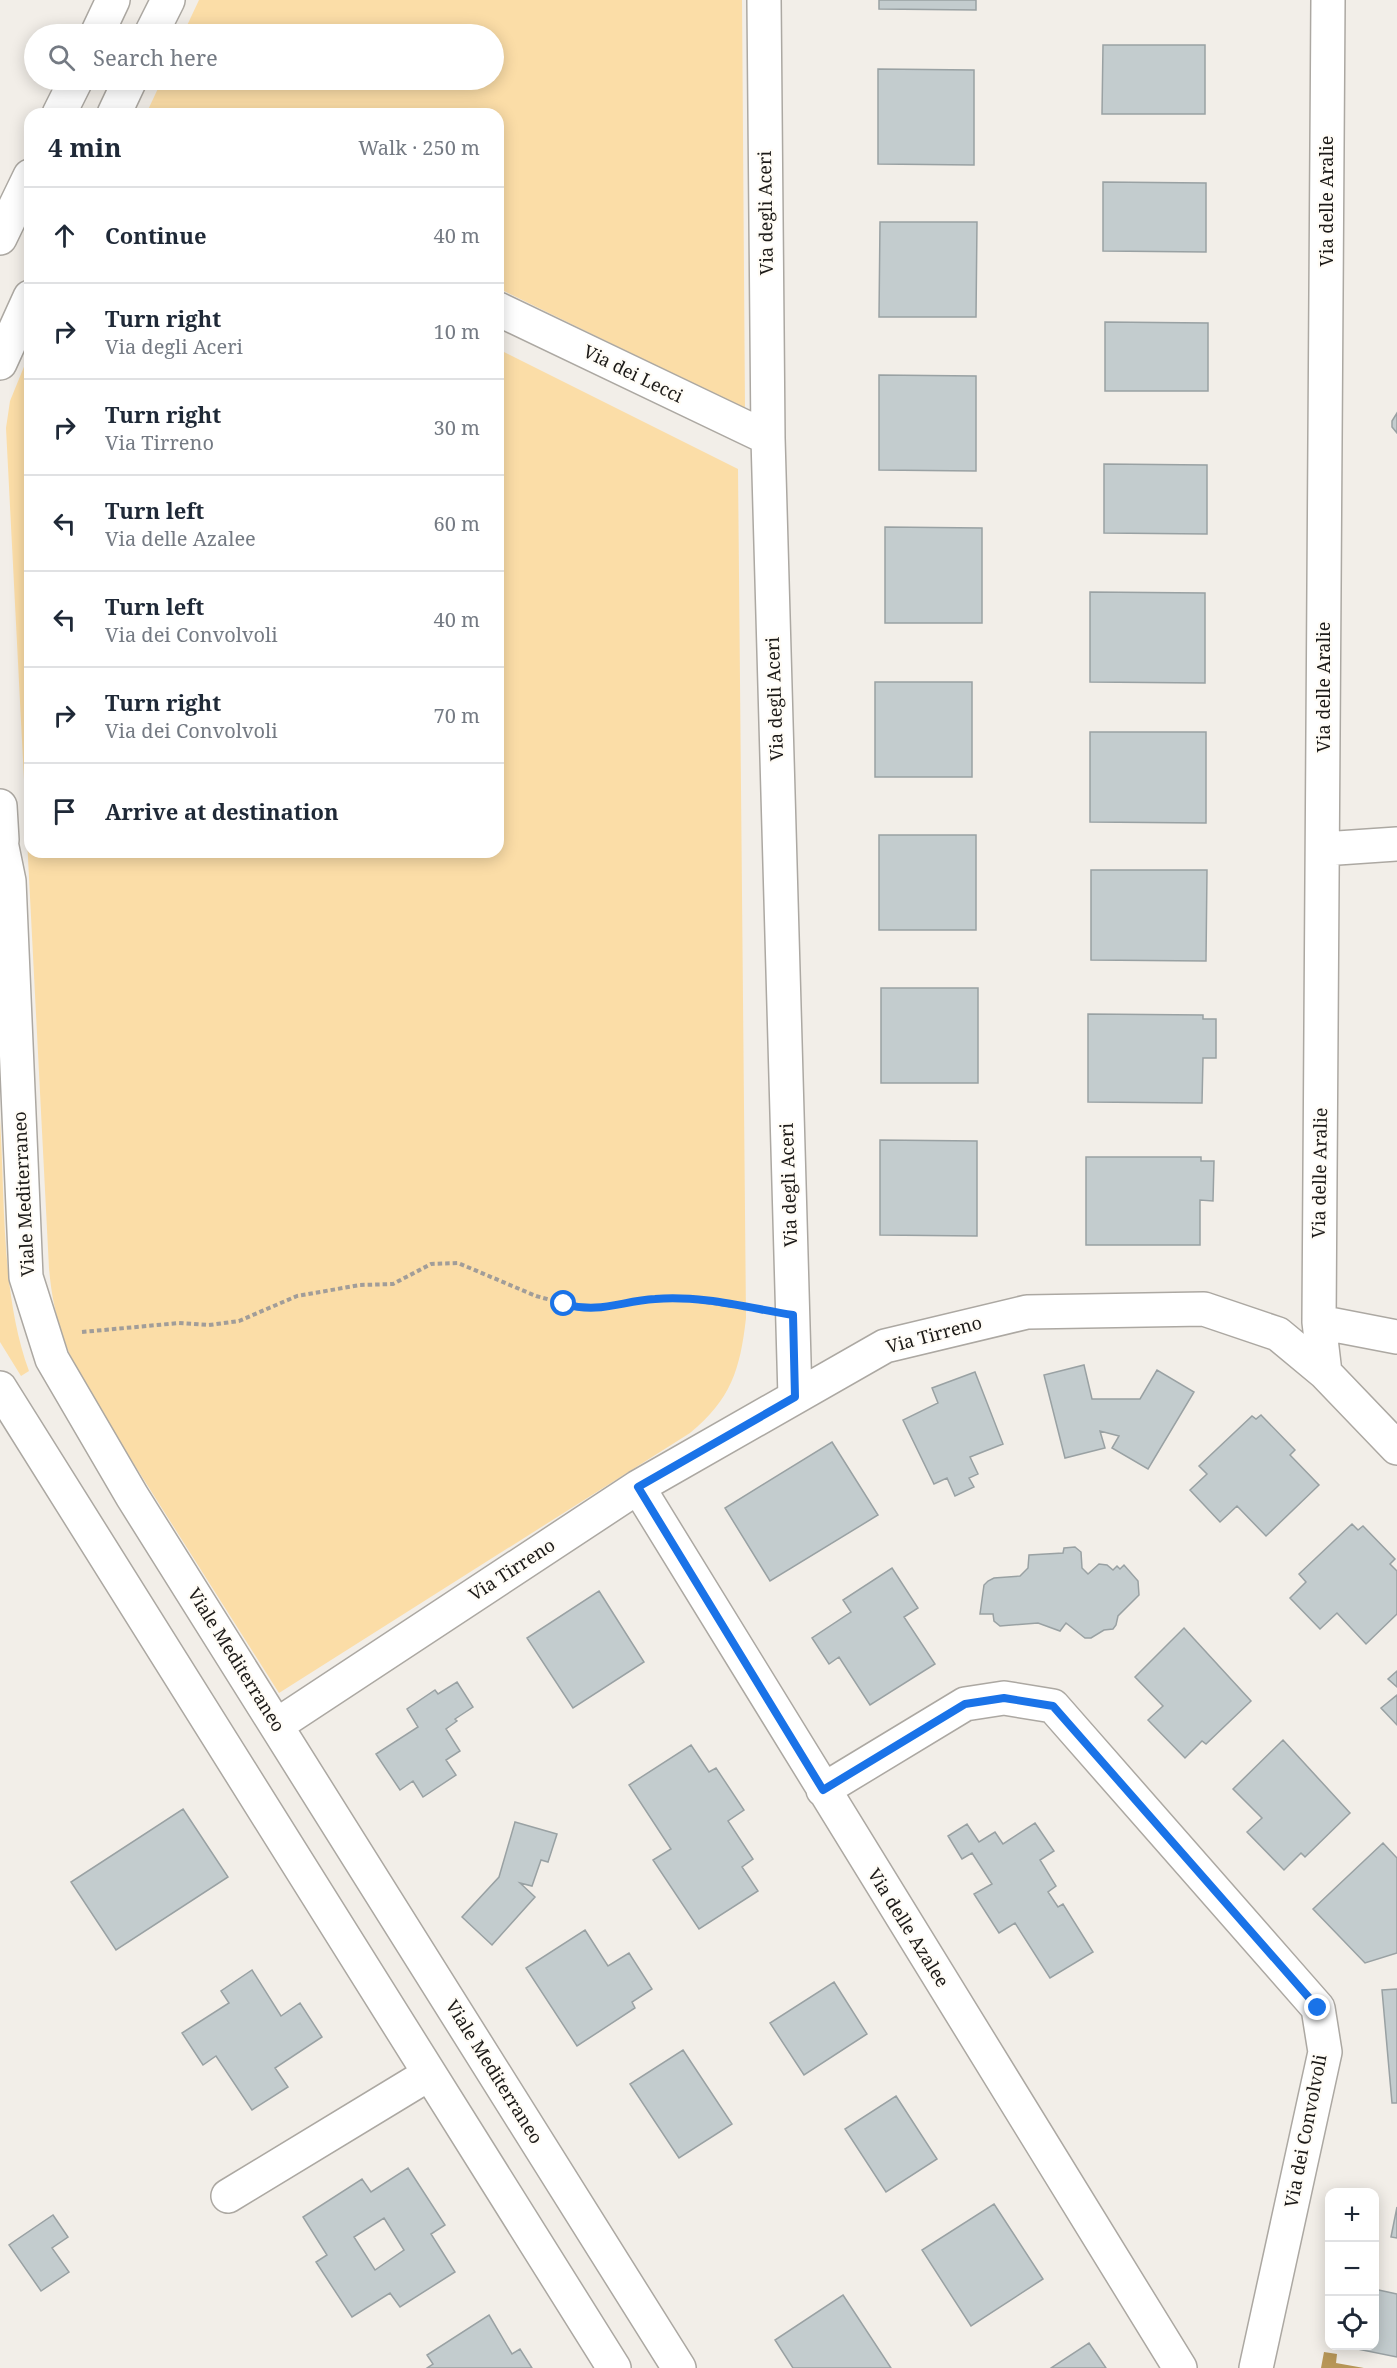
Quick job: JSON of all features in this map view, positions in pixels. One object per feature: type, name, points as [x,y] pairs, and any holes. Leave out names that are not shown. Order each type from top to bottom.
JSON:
[{"type":"street","points":[[102,24],[113,0]]},
{"type":"street","points":[[156,24],[168,0]]},
{"type":"street","name":"Via degli Aceri","points":[[764,0],[768,438],[795,1397]]},
{"type":"street","name":"Via delle Aralie","points":[[1325,1373],[1319,1322],[1328,0]]},
{"type":"street","points":[[62,108],[71,90]]},
{"type":"street","points":[[117,108],[125,90]]},
{"type":"street","points":[[0,238],[24,188]]},
{"type":"street","points":[[0,363],[24,310]]},
{"type":"street","name":"Via dei Lecci","points":[[504,312],[768,438]]},
{"type":"street","points":[[0,806],[1,839],[9,881],[0,925]]},
{"type":"street","points":[[1323,849],[1397,844]]},
{"type":"street","name":"Viale Mediterraneo","points":[[9,881],[26,1277],[52,1359],[93,1430],[679,2368]]},
{"type":"street","name":"Via Tirreno","points":[[277,1725],[638,1487],[885,1346],[1027,1312],[1204,1309],[1278,1334],[1325,1373],[1397,1448]]},
{"type":"street","points":[[1319,1322],[1397,1337]]},
{"type":"street","points":[[0,1388],[614,2368]]},
{"type":"street","name":"Via delle Azalee","points":[[638,1487],[1180,2368]]},
{"type":"street","name":"Via dei Convolvoli","points":[[823,1790],[965,1704],[1004,1698],[1053,1706],[1318,2008],[1325,2052],[1256,2368]]},
{"type":"street","points":[[228,2196],[429,2074]]},
{"type":"path","points":[[47,1344],[88,1330],[179,1323],[209,1325],[239,1322],[297,1296],[360,1285],[393,1284],[431,1264],[458,1263],[536,1296],[583,1309],[656,1299],[712,1302],[793,1315]]},
{"type":"shaded area","points":[[199,0],[742,0],[745,409],[504,291],[504,108],[149,108],[157,90],[504,90],[504,24],[188,24]]},
{"type":"shaded area","points":[[504,352],[738,469],[746,1318],[736,1368],[731,1382],[715,1408],[690,1433],[279,1693],[87,1390],[66,1346],[57,1317],[49,1268],[28,858],[504,858]]},
{"type":"shaded area","points":[[24,367],[24,780],[6,428],[10,401]]},
{"type":"shaded area","points":[[0,1119],[9,1279],[13,1311],[29,1371],[21,1376],[0,1342]]},
{"type":"shaded area","points":[[1324,2352],[1337,2354],[1336,2363],[1364,2368],[1321,2368]]},
{"type":"building","points":[[879,0],[976,0],[976,10],[879,9]]},
{"type":"building","points":[[1103,45],[1205,45],[1205,114],[1102,114]]},
{"type":"building","points":[[878,69],[974,70],[974,165],[878,164]]},
{"type":"building","points":[[1103,182],[1206,183],[1206,252],[1103,251]]},
{"type":"building","points":[[880,222],[977,222],[976,317],[879,317]]},
{"type":"building","points":[[1105,322],[1208,323],[1208,391],[1105,391]]},
{"type":"building","points":[[879,375],[976,376],[976,471],[879,470]]},
{"type":"building","points":[[1397,413],[1397,433],[1392,427],[1392,421]]},
{"type":"building","points":[[1104,464],[1207,465],[1207,534],[1104,533]]},
{"type":"building","points":[[885,527],[982,528],[982,623],[885,623]]},
{"type":"building","points":[[1090,592],[1205,593],[1205,683],[1090,682]]},
{"type":"building","points":[[875,682],[972,682],[972,777],[875,777]]},
{"type":"building","points":[[1090,732],[1206,732],[1206,823],[1090,822]]},
{"type":"building","points":[[879,835],[976,835],[976,930],[879,930]]},
{"type":"building","points":[[1091,870],[1207,870],[1206,961],[1091,960]]},
{"type":"building","points":[[881,988],[978,988],[978,1083],[881,1083]]},
{"type":"building","points":[[1088,1014],[1203,1015],[1203,1019],[1216,1019],[1216,1058],[1203,1058],[1202,1103],[1088,1102]]},
{"type":"building","points":[[880,1140],[977,1141],[977,1236],[880,1235]]},
{"type":"building","points":[[1086,1157],[1201,1157],[1201,1161],[1214,1161],[1213,1201],[1200,1200],[1200,1245],[1086,1245]]},
{"type":"building","points":[[1084,1365],[1092,1399],[1140,1399],[1157,1370],[1194,1392],[1148,1469],[1112,1448],[1119,1436],[1100,1431],[1105,1448],[1065,1458],[1044,1375]]},
{"type":"building","points":[[975,1372],[1003,1444],[970,1457],[978,1474],[969,1478],[974,1487],[955,1496],[947,1478],[934,1484],[903,1420],[938,1403],[932,1388]]},
{"type":"building","points":[[1261,1415],[1295,1450],[1290,1455],[1319,1485],[1266,1536],[1237,1506],[1220,1522],[1190,1490],[1207,1474],[1199,1466],[1252,1416],[1256,1419]]},
{"type":"building","points":[[832,1442],[878,1515],[770,1581],[725,1508]]},
{"type":"building","points":[[1352,1524],[1358,1530],[1363,1526],[1395,1559],[1390,1564],[1397,1571],[1397,1614],[1366,1644],[1337,1613],[1320,1629],[1290,1598],[1306,1582],[1299,1574]]},
{"type":"building","points":[[1075,1547],[1081,1552],[1082,1568],[1088,1574],[1099,1564],[1107,1565],[1113,1570],[1117,1566],[1120,1569],[1124,1565],[1138,1581],[1139,1595],[1118,1616],[1113,1629],[1104,1630],[1091,1638],[1085,1638],[1066,1623],[1060,1631],[1038,1623],[1000,1626],[994,1621],[993,1614],[980,1614],[984,1585],[988,1581],[994,1578],[1020,1576],[1028,1568],[1029,1555],[1063,1553],[1064,1548]]},
{"type":"building","points":[[892,1568],[918,1608],[904,1617],[935,1664],[870,1705],[839,1657],[829,1664],[812,1638],[851,1612],[843,1600]]},
{"type":"building","points":[[599,1591],[644,1662],[573,1708],[527,1638]]},
{"type":"building","points":[[1184,1628],[1251,1701],[1206,1744],[1202,1741],[1185,1758],[1148,1720],[1163,1706],[1135,1677]]},
{"type":"building","points":[[1397,1671],[1397,1687],[1388,1679]]},
{"type":"building","points":[[457,1682],[473,1707],[455,1719],[457,1721],[446,1729],[460,1751],[446,1760],[456,1775],[423,1797],[413,1781],[400,1790],[376,1754],[418,1727],[407,1709],[435,1690],[438,1694]]},
{"type":"building","points":[[1397,1695],[1397,1725],[1381,1708]]},
{"type":"building","points":[[1283,1740],[1350,1813],[1305,1857],[1301,1853],[1284,1870],[1247,1832],[1262,1818],[1233,1789]]},
{"type":"building","points":[[691,1745],[709,1772],[716,1768],[744,1810],[728,1821],[753,1859],[742,1867],[758,1891],[699,1929],[653,1860],[671,1849],[629,1785]]},
{"type":"building","points":[[183,1809],[228,1877],[116,1950],[71,1882]]},
{"type":"building","points":[[515,1822],[557,1834],[548,1862],[541,1860],[532,1886],[520,1883],[535,1897],[492,1945],[462,1917],[499,1877]]},
{"type":"building","points":[[1035,1823],[1054,1851],[1040,1860],[1056,1886],[1048,1892],[1058,1907],[1063,1904],[1093,1952],[1050,1978],[1015,1923],[999,1933],[974,1894],[992,1884],[972,1853],[962,1859],[948,1836],[967,1824],[979,1842],[995,1832],[1003,1844]]},
{"type":"building","points":[[1383,1843],[1397,1858],[1397,1953],[1365,1963],[1313,1909]]},
{"type":"building","points":[[585,1930],[608,1966],[629,1953],[652,1989],[632,2002],[635,2008],[577,2046],[526,1968]]},
{"type":"building","points":[[252,1970],[281,2016],[300,2003],[322,2037],[275,2068],[288,2087],[252,2110],[216,2056],[203,2065],[182,2033],[229,2003],[221,1991]]},
{"type":"building","points":[[834,1982],[867,2034],[804,2075],[770,2023]]},
{"type":"building","points":[[1397,1989],[1397,2103],[1392,2103],[1382,1990]]},
{"type":"building","points":[[683,2050],[732,2124],[679,2158],[630,2084]]},
{"type":"building","points":[[896,2096],[937,2159],[886,2192],[845,2129]]},
{"type":"building","points":[[408,2168],[445,2225],[431,2234],[455,2272],[400,2307],[390,2293],[352,2317],[316,2262],[327,2255],[303,2217],[362,2179],[371,2192]],"holes":[[[384,2218],[404,2250],[375,2270],[354,2237]]]},
{"type":"building","points":[[994,2204],[1043,2279],[971,2326],[922,2250]]},
{"type":"building","points":[[1397,2207],[1397,2238],[1391,2237]]},
{"type":"building","points":[[53,2215],[68,2237],[52,2248],[69,2272],[41,2291],[9,2245]]},
{"type":"building","points":[[1379,2290],[1397,2294],[1397,2357],[1362,2350],[1379,2350]]},
{"type":"building","points":[[843,2295],[891,2368],[793,2368],[775,2340]]},
{"type":"building","points":[[489,2315],[512,2354],[520,2349],[532,2368],[427,2368],[433,2364],[427,2355]]},
{"type":"building","points":[[1089,2343],[1106,2368],[1051,2368]]},
{"type":"route","points":[[564,1304],[583,1309],[656,1299],[692,1300],[793,1315],[795,1397],[638,1487],[823,1790],[965,1704],[1004,1698],[1053,1706],[1318,2008]]}]
